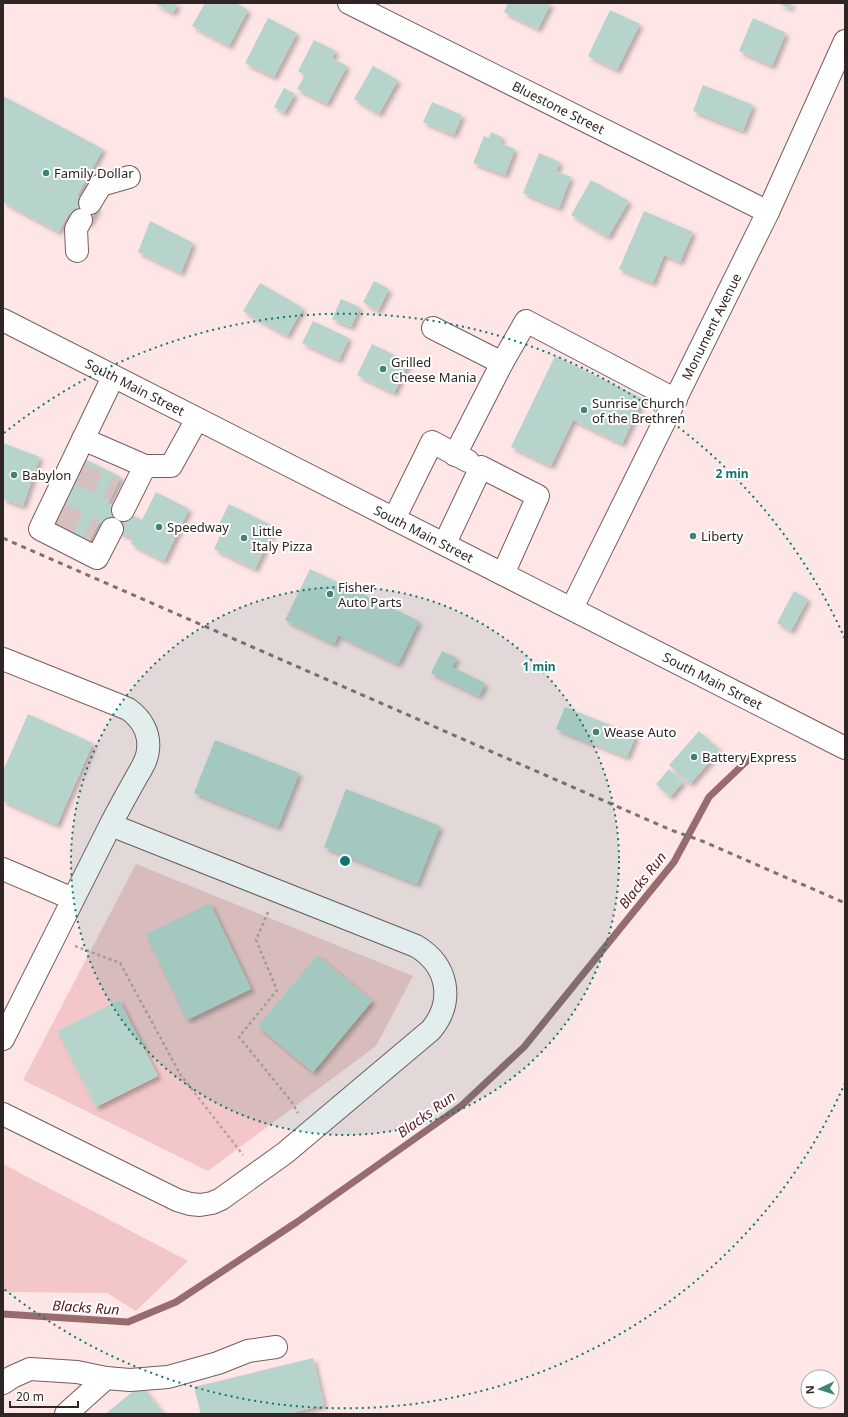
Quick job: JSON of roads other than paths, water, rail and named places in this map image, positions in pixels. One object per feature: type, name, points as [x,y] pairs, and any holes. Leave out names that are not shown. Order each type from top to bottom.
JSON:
[{"type":"street","name":"Bluestone Street","points":[[349,3],[768,212]]},
{"type":"street","name":"Monument Avenue","points":[[572,608],[768,212],[845,41]]},
{"type":"street","points":[[77,251],[76,229],[100,185],[129,177]]},
{"type":"street","name":"South Main Street","points":[[3,320],[394,519],[445,543],[845,748]]},
{"type":"street","points":[[455,455],[502,363],[526,321],[676,400]]},
{"type":"street","points":[[433,328],[502,363]]},
{"type":"street","points":[[105,532],[96,558],[40,529],[54,512],[73,471],[83,439],[113,377]]},
{"type":"street","points":[[83,439],[145,466],[171,466],[197,419]]},
{"type":"street","points":[[394,519],[432,442],[538,496],[503,574]]},
{"type":"street","points":[[123,499],[145,466]]},
{"type":"street","points":[[445,543],[481,468]]},
{"type":"street","points":[[3,659],[123,706],[136,714],[141,721],[149,743],[147,758],[73,899],[3,1039]]},
{"type":"street","points":[[3,1114],[177,1200],[190,1204],[206,1204],[215,1202],[285,1153],[309,1133],[431,1030],[439,1019],[443,1010],[446,989],[441,973],[432,958],[422,950],[111,825]]},
{"type":"street","points":[[3,869],[73,899]]},
{"type":"street","points":[[3,1383],[30,1369],[77,1372],[106,1378],[130,1380],[168,1377],[218,1363],[248,1351],[276,1347]]},
{"type":"street","points":[[66,1414],[106,1378]]},
{"type":"waterway","name":"Blacks Run","points":[[3,1314],[128,1322],[176,1302],[297,1222],[461,1106],[524,1047],[674,862],[709,797],[751,757]]},
{"type":"tunnel","points":[[78,473],[115,490]]},
{"type":"tunnel","points":[[58,514],[95,529]]},
{"type":"railway","points":[[3,538],[671,830],[702,841],[845,903]]},
{"type":"place","name":"Family Dollar","points":[[46,173]]},
{"type":"place","name":"Grilled Cheese Mania","points":[[383,369]]},
{"type":"place","name":"Sunrise Church of the Brethren","points":[[584,410]]},
{"type":"place","name":"Babylon","points":[[14,475]]},
{"type":"place","name":"Speedway","points":[[159,527]]},
{"type":"place","name":"Liberty","points":[[693,536]]},
{"type":"place","name":"Little Italy Pizza","points":[[244,538]]},
{"type":"place","name":"Fisher Auto Parts","points":[[330,594]]},
{"type":"place","name":"Wease Auto","points":[[596,732]]},
{"type":"place","name":"Battery Express","points":[[694,757]]}]
